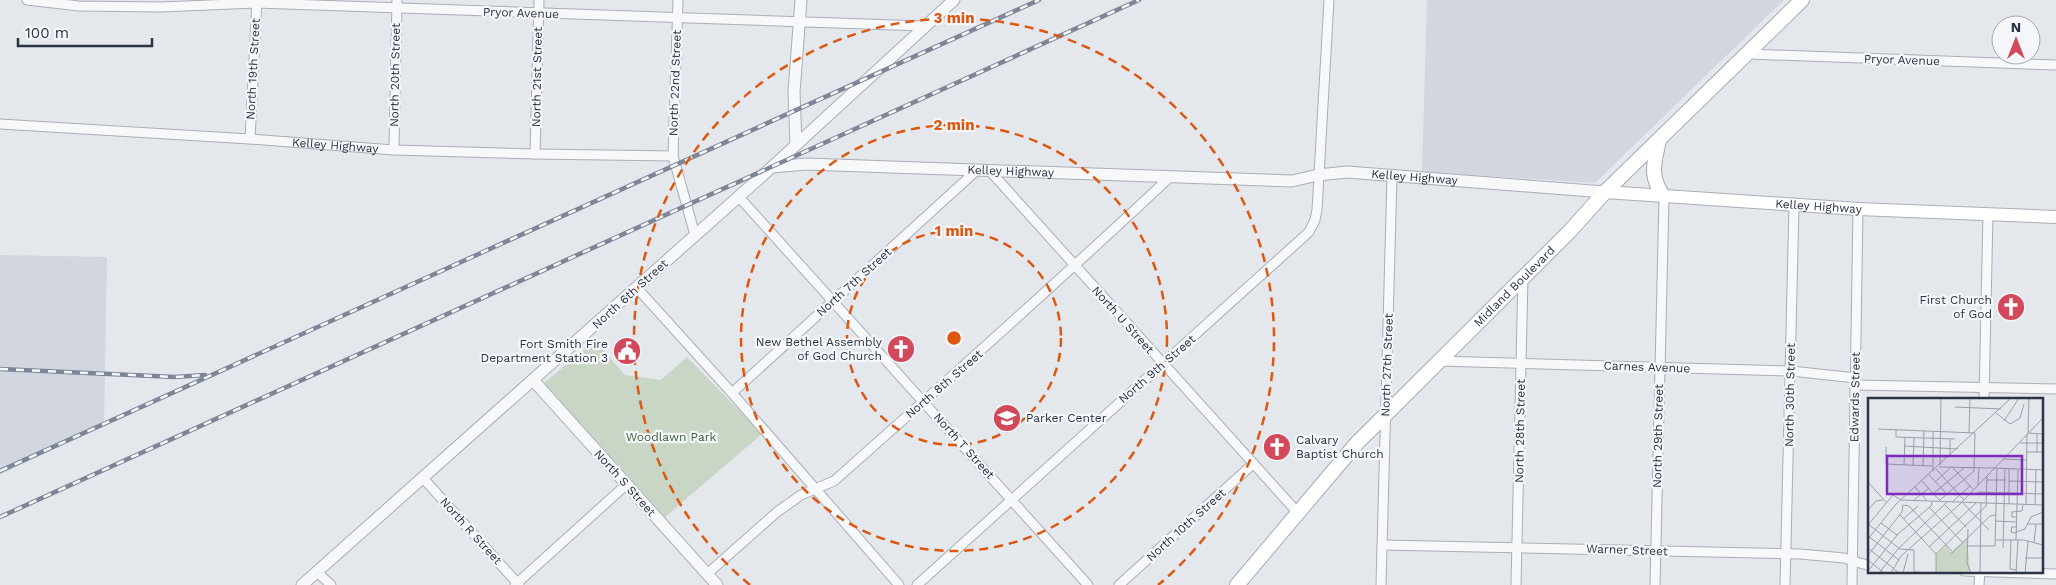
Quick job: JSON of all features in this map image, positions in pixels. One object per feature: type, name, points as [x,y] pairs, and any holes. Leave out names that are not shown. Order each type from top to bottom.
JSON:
[{"type":"main road","name":"Midland Boulevard","points":[[1237,585],[1357,443],[1385,414],[1570,231],[1605,192],[1802,0]]},
{"type":"main road","points":[[1659,140],[1654,175],[1656,185],[1664,197]]},
{"type":"main road","name":"Kelley Highway","points":[[1605,192],[1858,209],[2056,217]]},
{"type":"street","name":"Pryor Avenue","points":[[27,0],[78,6],[161,7],[257,2],[397,4],[539,14],[924,26]]},
{"type":"street","name":"North 21st Street","points":[[535,154],[539,0]]},
{"type":"street","name":"North 22nd Street","points":[[678,0],[673,156],[696,235]]},
{"type":"street","points":[[796,144],[794,92],[801,0]]},
{"type":"street","points":[[1318,174],[1329,0]]},
{"type":"street","name":"North 6th Street","points":[[302,585],[772,167],[950,1]]},
{"type":"street","name":"North 19th Street","points":[[250,139],[257,2]]},
{"type":"street","name":"North 20th Street","points":[[394,150],[397,4]]},
{"type":"street","name":"Pryor Avenue","points":[[1748,54],[2056,66]]},
{"type":"street","name":"Kelley Highway","points":[[0,124],[394,150],[673,156]]},
{"type":"street","name":"Kelley Highway","points":[[772,167],[807,164],[1292,181],[1318,174],[1347,172],[1605,192]]},
{"type":"street","name":"North 7th Street","points":[[732,393],[976,171]]},
{"type":"street","name":"North U Street","points":[[990,171],[1298,513]]},
{"type":"street","name":"North 9th Street","points":[[917,585],[1309,232],[1315,220],[1318,174]]},
{"type":"street","name":"North 27th Street","points":[[1381,585],[1392,176]]},
{"type":"street","name":"North 8th Street","points":[[707,574],[777,512],[801,495],[834,481],[1074,266],[1169,178]]},
{"type":"street","name":"North T Street","points":[[738,197],[1088,585]]},
{"type":"street","name":"North 29th Street","points":[[1655,585],[1664,197]]},
{"type":"street","name":"North 30th Street","points":[[1785,585],[1794,205]]},
{"type":"street","name":"Edwards Street","points":[[1852,585],[1858,209]]},
{"type":"street","points":[[1984,398],[1988,214]]},
{"type":"street","name":"North 28th Street","points":[[1516,585],[1523,276]]},
{"type":"street","points":[[637,288],[732,393],[899,585]]},
{"type":"street","name":"Carnes Avenue","points":[[1438,361],[1791,371],[1856,382],[1984,388],[2056,389]]},
{"type":"street","name":"North S Street","points":[[533,380],[717,585]]},
{"type":"street","name":"North 10th Street","points":[[1119,585],[1253,464]]},
{"type":"street","name":"North R Street","points":[[422,478],[517,584]]},
{"type":"street","points":[[517,584],[626,484]]},
{"type":"street","name":"Warner Street","points":[[1382,545],[1787,554],[1844,558],[1868,565]]},
{"type":"street","points":[[317,572],[331,585]]},
{"type":"street","points":[[1979,585],[1980,572]]},
{"type":"street","points":[[2005,572],[2056,574]]},
{"type":"shaded area","points":[[1427,0],[1784,0],[1595,183],[1422,172]]},
{"type":"shaded area","points":[[0,255],[107,257],[104,425],[0,475]]},
{"type":"green space","name":"Woodlawn Park","points":[[595,341],[625,375],[661,380],[687,357],[762,434],[665,517],[544,383]]},
{"type":"railway","points":[[0,471],[1039,0]]},
{"type":"railway","points":[[0,517],[1139,0]]},
{"type":"railway","points":[[0,369],[175,377],[205,375]]},
{"type":"place","name":"First Church of God","points":[[2011,307]]},
{"type":"place","name":"New Bethel Assembly of God Church","points":[[901,349]]},
{"type":"place","name":"Fort Smith Fire Department Station 3","points":[[627,351]]},
{"type":"place","name":"Parker Center","points":[[1007,418]]},
{"type":"place","name":"Calvary Baptist Church","points":[[1277,447]]}]
